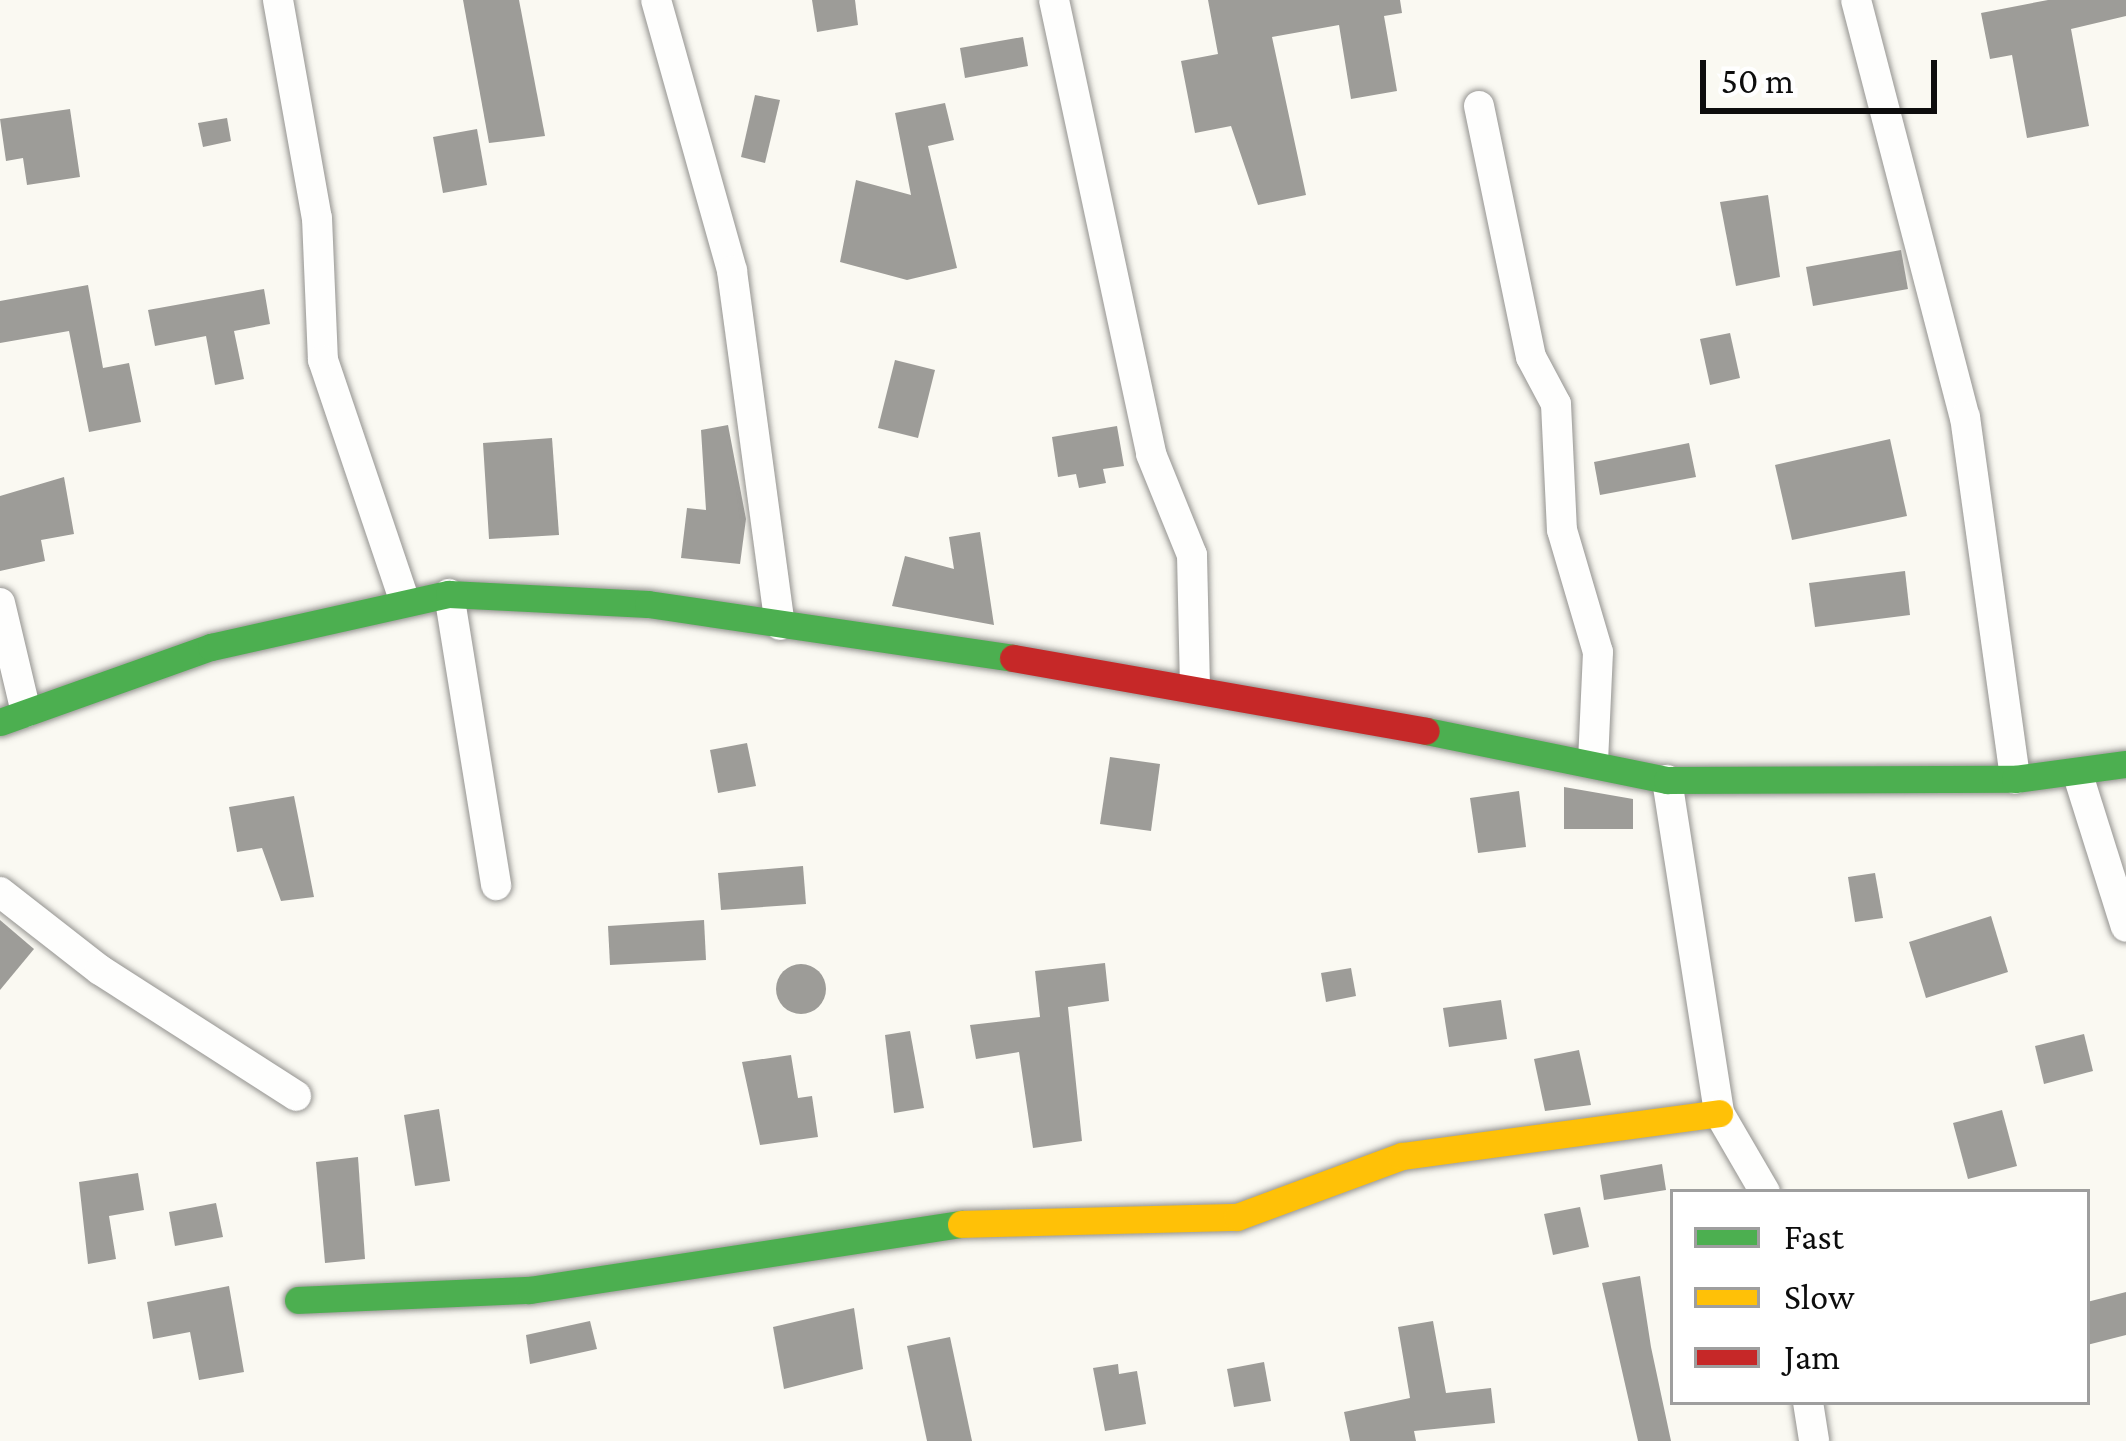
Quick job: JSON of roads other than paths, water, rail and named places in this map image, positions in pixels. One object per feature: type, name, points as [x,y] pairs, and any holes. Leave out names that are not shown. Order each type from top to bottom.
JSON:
[{"type":"street","points":[[278,0],[317,218],[322,360],[404,599]]},
{"type":"street","points":[[656,0],[732,271],[780,625]]},
{"type":"street","points":[[1054,0],[1151,454],[1192,555],[1195,685]]},
{"type":"street","points":[[1856,0],[1965,417],[2015,779]]},
{"type":"street","points":[[1479,106],[1531,357],[1556,404],[1562,530],[1598,652],[1593,763]]},
{"type":"street","points":[[449,595],[496,885]]},
{"type":"street","points":[[0,603],[13,717],[211,647],[303,632],[404,599],[449,595],[648,604],[1195,685],[1667,779],[2015,779],[2078,775],[2126,764]]},
{"type":"street","points":[[2078,775],[2126,927]]},
{"type":"street","points":[[1667,779],[1719,1113],[1763,1189]]},
{"type":"street","points":[[0,892],[100,970],[296,1096]]},
{"type":"street","points":[[298,1300],[529,1290],[899,1240],[981,1219],[1237,1216],[1402,1156],[1719,1113]]},
{"type":"street","points":[[1808,1405],[1814,1441]]}]
